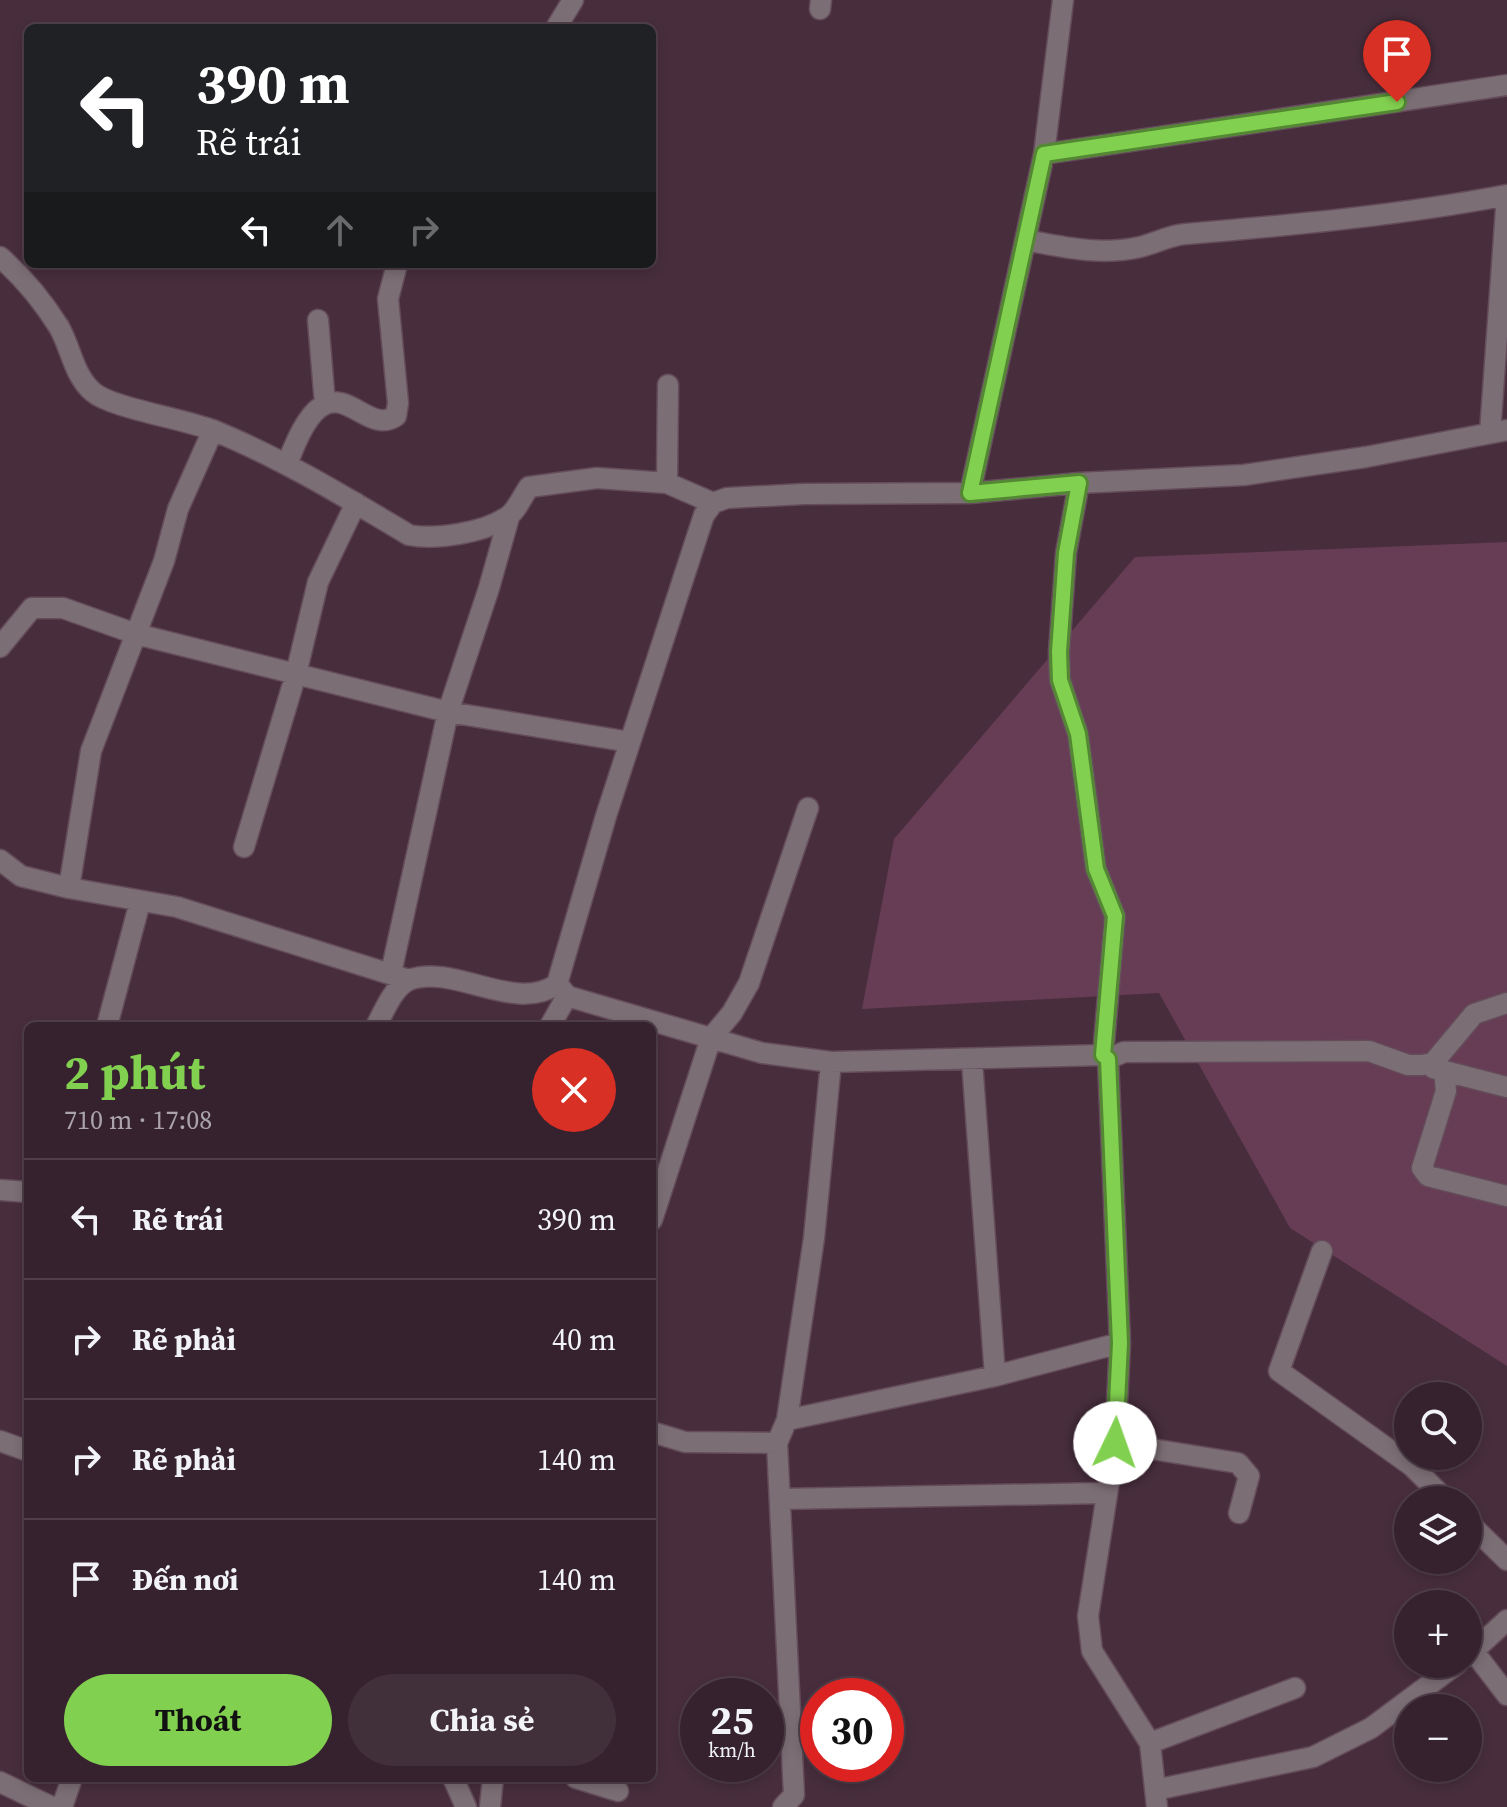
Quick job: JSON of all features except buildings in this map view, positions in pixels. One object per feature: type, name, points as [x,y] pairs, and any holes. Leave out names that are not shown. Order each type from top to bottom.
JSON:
[{"type":"street","points":[[558,24],[573,0]]},
{"type":"street","points":[[970,493],[1044,154],[1063,0]]},
{"type":"street","points":[[1044,154],[1507,85]]},
{"type":"street","points":[[551,1022],[630,742],[704,515],[713,503],[727,498],[804,494],[970,493],[1079,483],[1244,475],[1366,457],[1498,432],[1507,195],[1418,212],[1178,234],[1139,247],[1114,250],[1081,250],[1025,240]]},
{"type":"street","points":[[0,257],[30,284],[60,330],[78,372],[91,391],[108,401],[213,430],[287,465],[409,535],[429,539],[451,536],[509,517]]},
{"type":"street","points":[[287,465],[308,416],[316,406],[336,402],[385,419],[396,416],[398,403],[388,299],[396,268]]},
{"type":"street","points":[[318,320],[325,404]]},
{"type":"street","points":[[667,483],[668,385]]},
{"type":"street","points":[[69,888],[91,751],[164,561],[178,509],[213,430]]},
{"type":"street","points":[[378,1022],[396,991],[400,976],[448,712],[509,517],[529,487],[597,478],[667,483],[713,503]]},
{"type":"street","points":[[1079,483],[1066,553],[1060,680],[1078,734],[1096,869],[1115,916],[1105,1057],[1120,1343],[1115,1443],[1088,1616],[1092,1651],[1150,1743],[1156,1798],[1313,1757],[1371,1728],[1438,1678]]},
{"type":"street","points":[[244,847],[296,674],[318,582],[356,503]]},
{"type":"street","points":[[0,647],[32,608],[45,606],[136,634],[203,648],[448,712],[630,742]]},
{"type":"street","points":[[656,1208],[711,1038],[732,1013],[749,983],[808,808]]},
{"type":"street","points":[[0,860],[21,876],[69,888],[177,907],[400,976],[433,978],[524,994],[562,990],[762,1053],[831,1062],[1105,1057],[1124,1052],[1369,1051],[1408,1065],[1422,1065],[1433,1063],[1474,1014],[1507,1003]]},
{"type":"street","points":[[108,1022],[140,902]]},
{"type":"street","points":[[972,1061],[995,1376]]},
{"type":"street","points":[[783,1807],[794,1795],[777,1443],[787,1420],[814,1238],[831,1062]]},
{"type":"street","points":[[1422,1065],[1507,1087]]},
{"type":"street","points":[[1444,1071],[1446,1091],[1422,1168],[1428,1176],[1507,1196]]},
{"type":"street","points":[[0,1190],[24,1192]]},
{"type":"street","points":[[1322,1251],[1279,1371],[1412,1466],[1432,1486]]},
{"type":"street","points":[[787,1420],[995,1376],[1120,1343]]},
{"type":"street","points":[[656,1433],[685,1442],[777,1443]]},
{"type":"street","points":[[0,1441],[24,1450]]},
{"type":"street","points":[[1115,1443],[1238,1463],[1249,1476],[1239,1513]]},
{"type":"street","points":[[781,1499],[1105,1493]]},
{"type":"street","points":[[1482,1536],[1507,1560]]},
{"type":"street","points":[[1482,1643],[1507,1620]]},
{"type":"street","points":[[1482,1672],[1507,1695]]},
{"type":"street","points":[[1150,1743],[1295,1688]]},
{"type":"street","points":[[0,1782],[52,1807]]},
{"type":"street","points":[[62,1807],[71,1782]]},
{"type":"street","points":[[455,1782],[466,1807]]},
{"type":"street","points":[[490,1807],[493,1782]]},
{"type":"street","points":[[589,1782],[618,1791]]},
{"type":"shaded area","points":[[1507,542],[1507,1366],[1290,1228],[1159,993],[862,1009],[894,839],[1135,557]]},
{"type":"route","points":[[1115,1443],[1120,1343],[1108,1059],[1103,1055],[1115,916],[1096,869],[1078,734],[1060,680],[1066,553],[1079,483],[970,493],[1044,154],[1397,102]]}]
